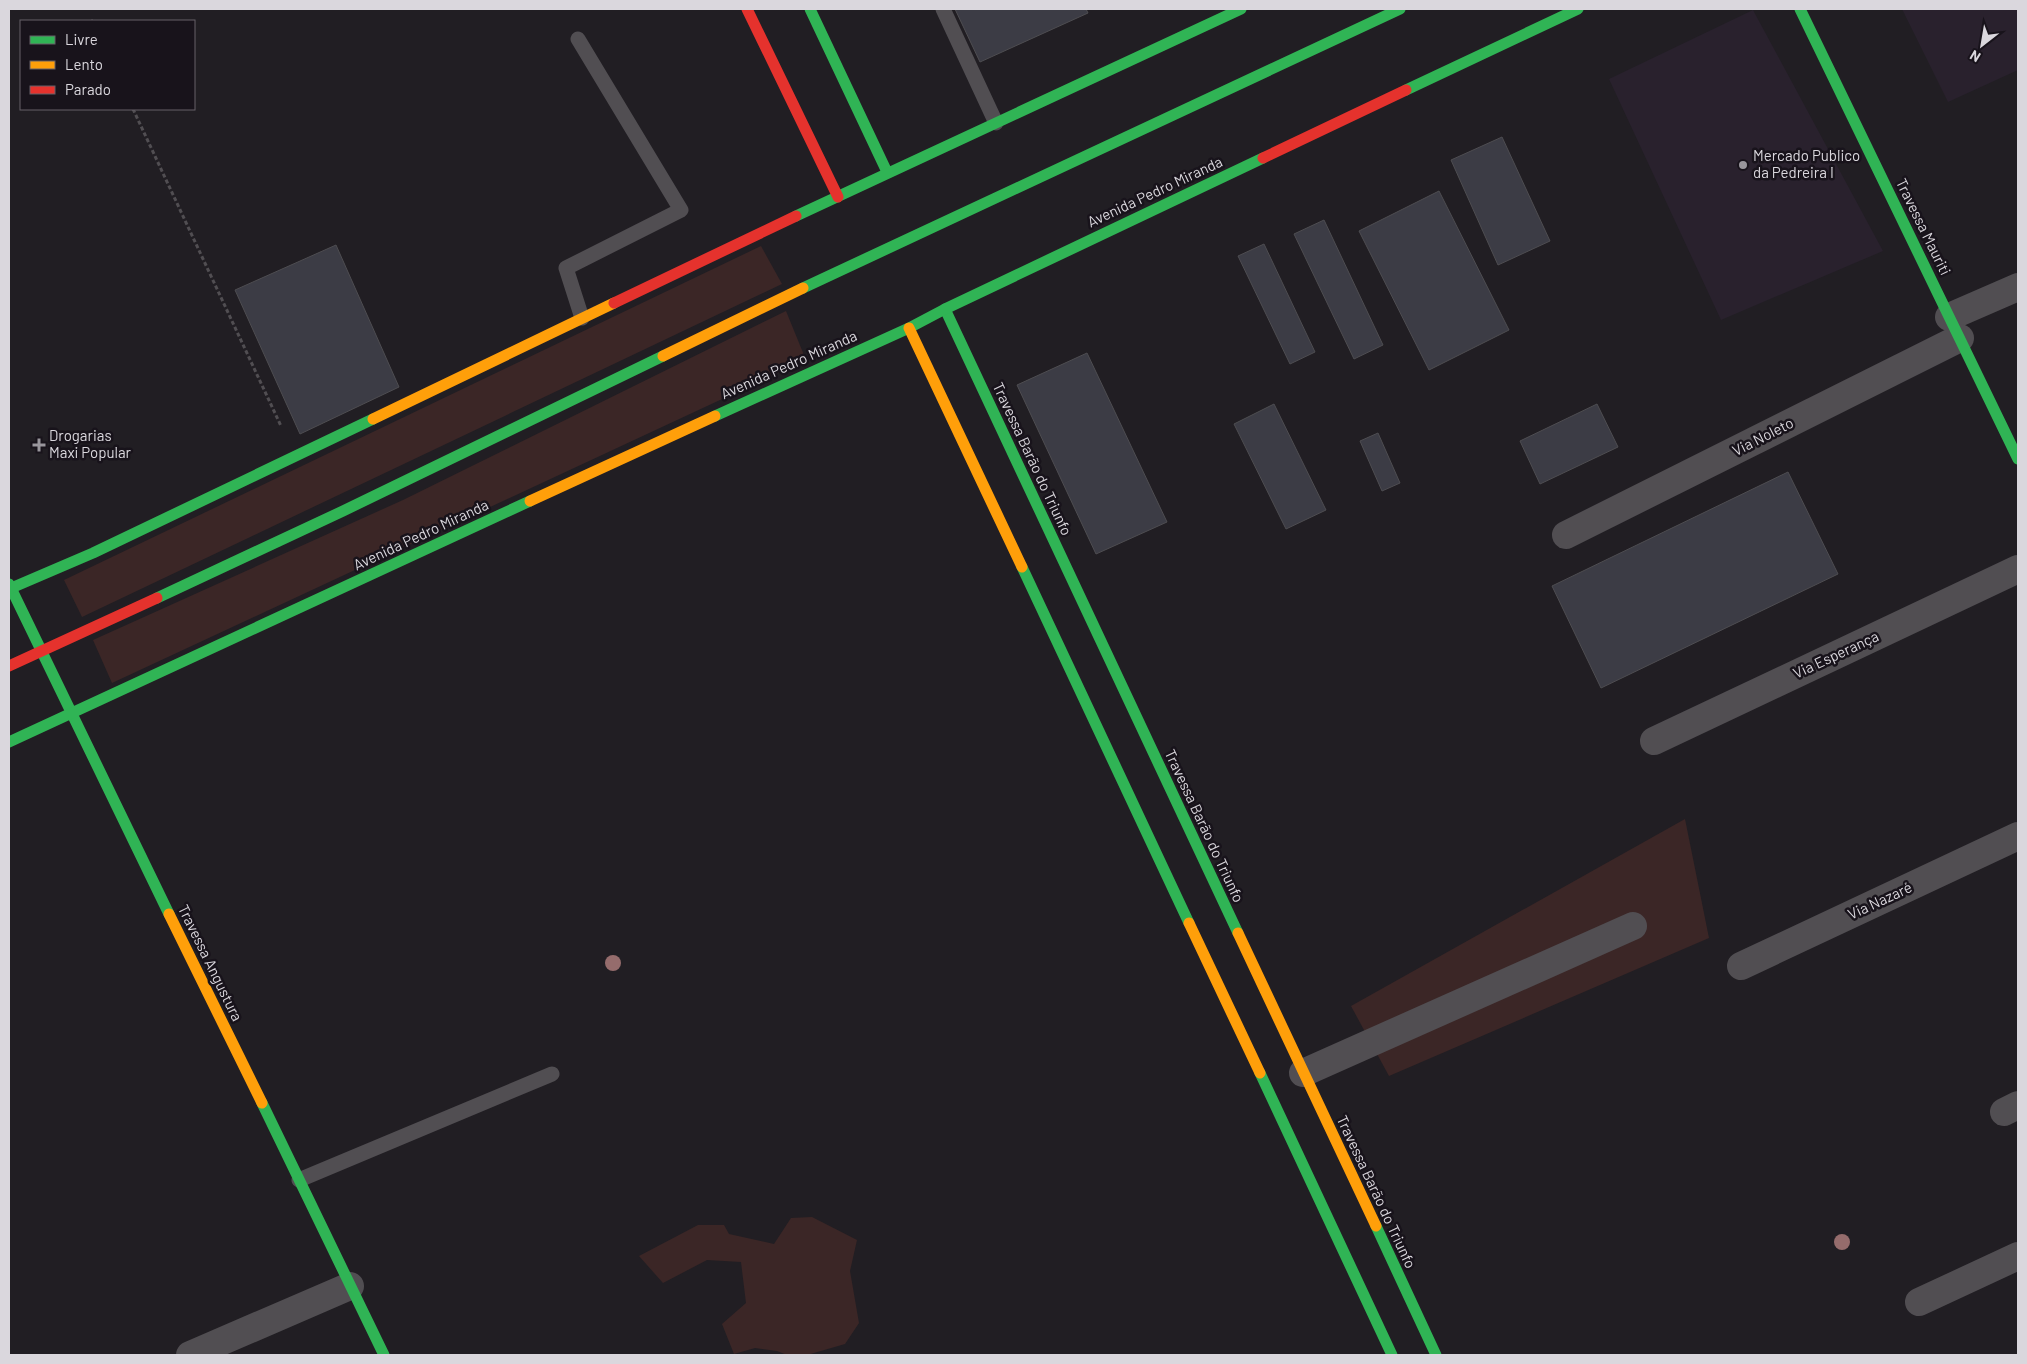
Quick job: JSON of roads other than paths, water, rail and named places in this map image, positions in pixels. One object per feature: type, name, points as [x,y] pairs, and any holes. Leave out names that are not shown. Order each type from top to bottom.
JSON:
[{"type":"main road","points":[[747,9],[838,197]]},
{"type":"main road","points":[[810,9],[888,172]]},
{"type":"main road","points":[[9,587],[102,548],[888,172],[1241,9]]},
{"type":"main road","points":[[9,666],[343,511],[870,255],[1400,9]]},
{"type":"main road","name":"Avenida Pedro Miranda","points":[[9,742],[810,372],[910,328],[945,309],[1578,9]]},
{"type":"main road","name":"Travessa Mauriti","points":[[1800,9],[2018,459]]},
{"type":"main road","name":"Travessa Barão do Triunfo","points":[[945,309],[1303,1073],[1329,1140],[1436,1355]]},
{"type":"main road","points":[[910,328],[1302,1150],[1392,1355]]},
{"type":"main road","name":"Travessa Angustura","points":[[9,587],[384,1355]]},
{"type":"street","name":"Via Noleto","points":[[1566,535],[1955,328],[2018,287]]},
{"type":"street","name":"Via Esperança","points":[[1654,741],[2018,569]]},
{"type":"street","name":"Via Nazaré","points":[[1741,966],[2018,836]]},
{"type":"street","points":[[1303,1073],[1633,926]]},
{"type":"street","points":[[1919,1302],[2018,1256]]},
{"type":"street","points":[[190,1355],[350,1286]]},
{"type":"lane","points":[[943,9],[996,123]]},
{"type":"lane","points":[[578,39],[681,210],[566,268],[582,318]]},
{"type":"lane","points":[[299,1180],[552,1074]]},
{"type":"place","name":"Mercado Publico da Pedreira I","points":[[1743,165]]},
{"type":"place","name":"Drogarias Maxi Popular","points":[[39,445]]}]
